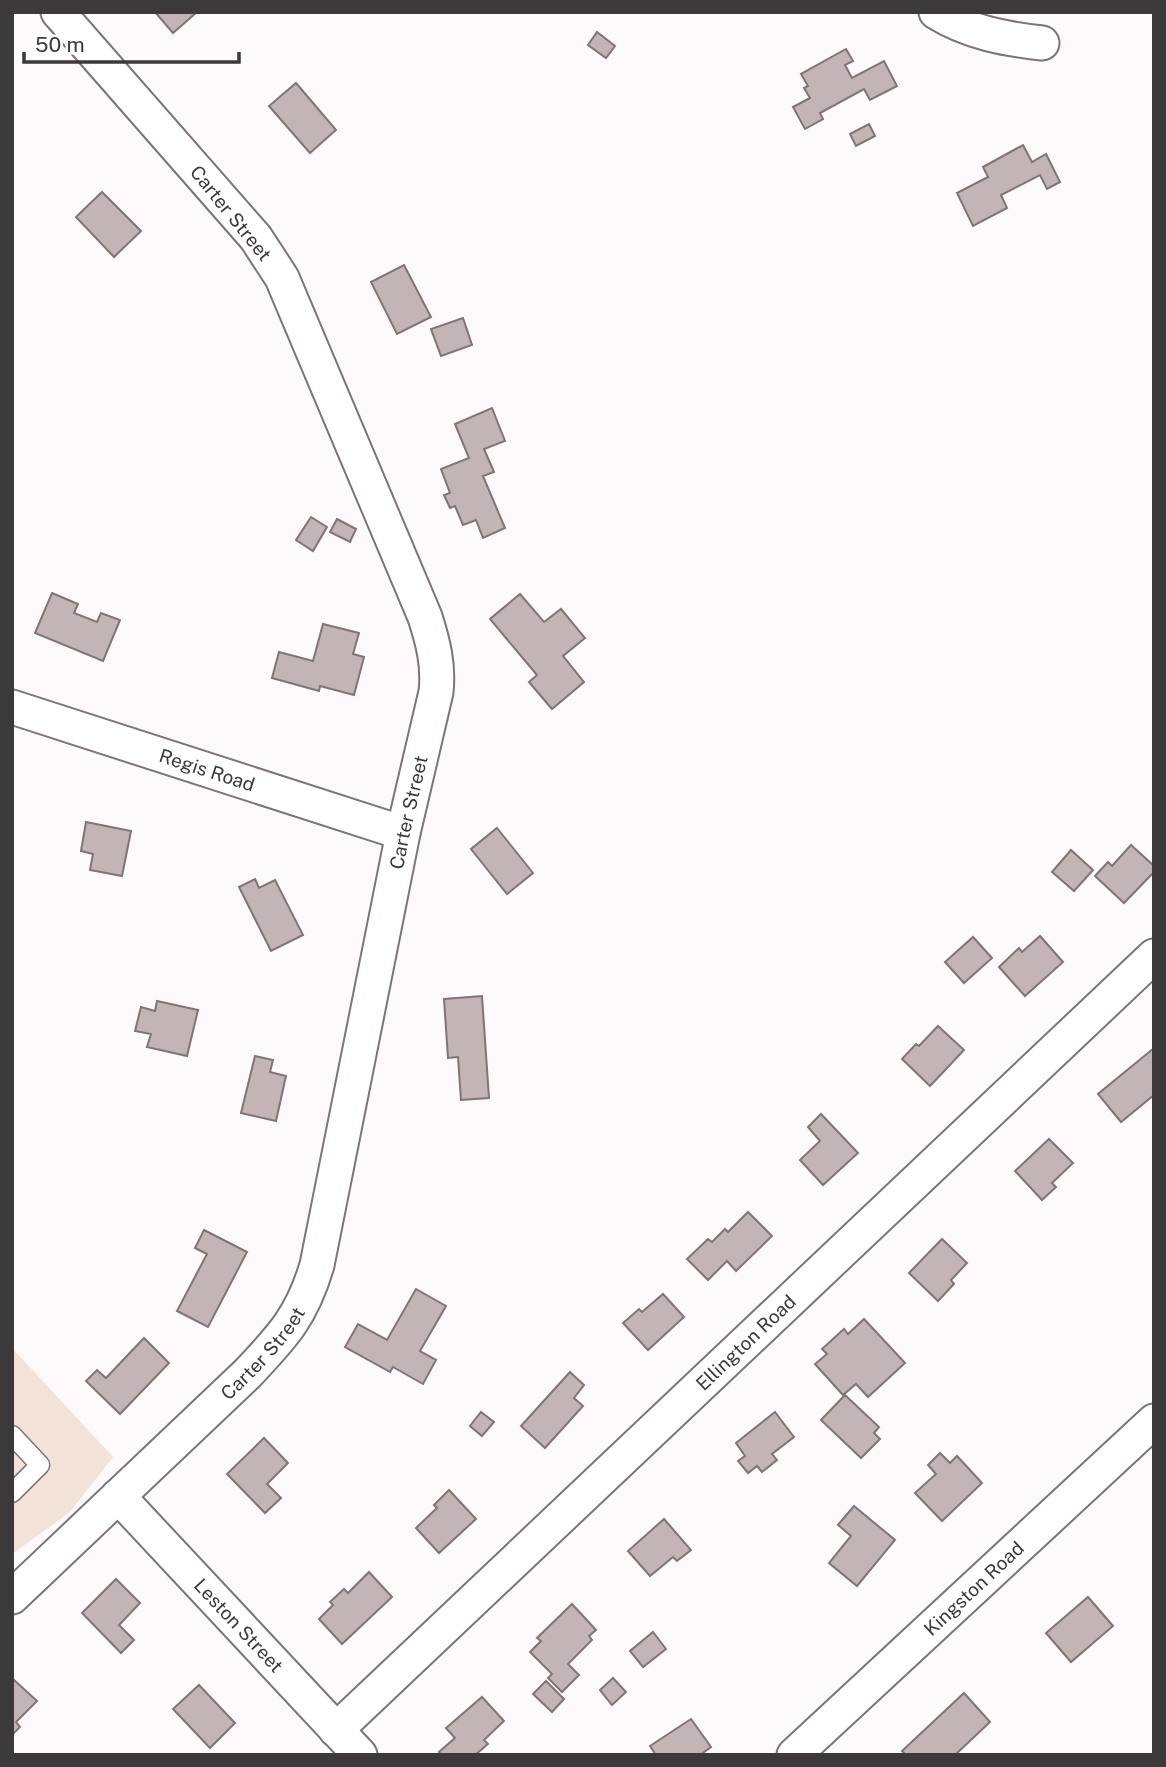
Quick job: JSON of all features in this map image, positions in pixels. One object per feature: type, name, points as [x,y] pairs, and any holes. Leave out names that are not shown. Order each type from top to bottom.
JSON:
[{"type":"street","name":"Carter Street","points":[[12,1597],[247,1374],[284,1335],[310,1291],[403,833],[438,677],[434,647],[425,617],[288,291],[272,262],[256,238],[58,12]]},
{"type":"street","points":[[936,12],[962,26],[981,32],[1042,43]]},
{"type":"street","name":"Regis Road","points":[[12,707],[403,833]]},
{"type":"street","name":"Ellington Road","points":[[336,1730],[1154,956]]},
{"type":"street","name":"Kingston Road","points":[[794,1755],[1154,1421]]},
{"type":"street","name":"Leston Street","points":[[118,1496],[360,1755]]},
{"type":"lane","points":[[12,1435],[40,1465],[12,1493]]},
{"type":"shaded area","points":[[12,1348],[113,1457],[70,1512],[12,1554]]},
{"type":"building","points":[[155,12],[197,12],[173,33]]},
{"type":"building","points":[[597,32],[615,46],[606,58],[588,45]]},
{"type":"building","points":[[846,49],[853,61],[845,65],[852,78],[884,61],[897,86],[870,100],[864,89],[820,113],[823,119],[805,129],[793,107],[810,98],[804,88],[808,86],[801,74]]},
{"type":"building","points":[[296,83],[336,130],[310,153],[269,106]]},
{"type":"building","points":[[869,124],[875,136],[856,146],[850,134]]},
{"type":"building","points":[[1023,145],[1032,162],[1046,154],[1060,182],[1047,189],[1040,175],[1001,195],[1007,208],[973,226],[957,193],[988,177],[983,167]]},
{"type":"building","points":[[102,192],[141,231],[114,257],[76,217]]},
{"type":"building","points":[[404,265],[431,317],[397,334],[371,282]]},
{"type":"building","points":[[463,318],[472,345],[441,356],[431,329]]},
{"type":"building","points":[[492,408],[505,441],[484,449],[494,472],[483,476],[505,528],[483,538],[476,520],[463,525],[455,506],[450,508],[444,495],[450,493],[441,469],[469,458],[455,424]]},
{"type":"building","points":[[311,517],[327,527],[313,551],[296,540]]},
{"type":"building","points":[[337,519],[356,529],[350,542],[330,532]]},
{"type":"building","points":[[52,593],[78,604],[74,613],[97,622],[101,613],[120,620],[103,661],[35,633]]},
{"type":"building","points":[[520,594],[544,622],[561,609],[585,638],[563,656],[584,682],[552,709],[529,682],[537,675],[490,619]]},
{"type":"building","points":[[323,624],[359,633],[353,654],[364,657],[354,695],[320,686],[319,691],[272,678],[279,652],[313,661]]},
{"type":"building","points":[[86,822],[131,831],[122,876],[90,870],[93,854],[81,851]]},
{"type":"building","points":[[497,828],[533,873],[507,894],[471,849]]},
{"type":"building","points":[[1131,845],[1154,866],[1154,872],[1124,903],[1095,876],[1108,862],[1112,866]]},
{"type":"building","points":[[1071,850],[1093,870],[1074,891],[1052,872]]},
{"type":"building","points":[[255,879],[259,888],[275,880],[303,935],[271,951],[239,887]]},
{"type":"building","points":[[1040,936],[1063,962],[1025,996],[999,967],[1019,948],[1022,952]]},
{"type":"building","points":[[973,937],[992,958],[964,983],[945,962]]},
{"type":"building","points":[[482,996],[489,1098],[461,1100],[458,1057],[448,1058],[444,999]]},
{"type":"building","points":[[157,1001],[198,1010],[187,1056],[147,1047],[151,1034],[135,1031],[141,1007],[155,1011]]},
{"type":"building","points":[[938,1026],[964,1050],[930,1086],[902,1059]]},
{"type":"building","points":[[1154,1048],[1154,1095],[1121,1122],[1098,1094]]},
{"type":"building","points":[[255,1056],[273,1060],[270,1072],[286,1076],[276,1121],[241,1113]]},
{"type":"building","points":[[821,1114],[858,1153],[823,1185],[800,1160],[820,1141],[808,1127]]},
{"type":"building","points":[[1049,1139],[1073,1163],[1052,1183],[1056,1187],[1042,1200],[1015,1171]]},
{"type":"building","points":[[748,1212],[772,1236],[736,1271],[727,1261],[708,1280],[687,1259],[708,1239],[712,1242],[725,1229],[728,1232]]},
{"type":"building","points":[[204,1230],[247,1252],[208,1327],[177,1311],[207,1254],[195,1248]]},
{"type":"building","points":[[942,1239],[967,1263],[951,1280],[954,1284],[938,1301],[909,1273]]},
{"type":"building","points":[[416,1289],[446,1306],[420,1351],[436,1360],[423,1384],[393,1367],[390,1372],[345,1347],[358,1324],[387,1340]]},
{"type":"building","points":[[663,1294],[684,1317],[648,1350],[623,1323],[639,1309],[642,1312]]},
{"type":"building","points":[[864,1319],[905,1363],[868,1397],[856,1384],[843,1395],[815,1364],[827,1354],[822,1349],[844,1329],[848,1334]]},
{"type":"building","points":[[144,1338],[169,1363],[120,1414],[86,1381],[97,1370],[106,1378]]},
{"type":"building","points":[[570,1372],[584,1385],[574,1398],[583,1406],[545,1448],[521,1426]]},
{"type":"building","points":[[845,1395],[879,1427],[874,1433],[880,1439],[861,1458],[821,1420]]},
{"type":"building","points":[[481,1412],[494,1422],[482,1436],[470,1426]]},
{"type":"building","points":[[775,1412],[794,1437],[772,1454],[777,1460],[762,1472],[757,1466],[748,1473],[738,1461],[745,1456],[736,1443]]},
{"type":"building","points":[[264,1438],[288,1463],[267,1484],[281,1498],[265,1513],[227,1474]]},
{"type":"building","points":[[940,1453],[950,1463],[957,1456],[982,1483],[942,1521],[915,1493],[936,1474],[928,1465]]},
{"type":"building","points":[[449,1490],[476,1519],[439,1553],[416,1528],[437,1508],[434,1505]]},
{"type":"building","points":[[854,1506],[895,1540],[857,1586],[829,1563],[851,1536],[838,1525]]},
{"type":"building","points":[[664,1519],[691,1550],[677,1561],[673,1557],[650,1576],[628,1551]]},
{"type":"building","points":[[369,1572],[392,1597],[342,1644],[319,1619],[333,1605],[330,1602],[344,1589],[348,1593]]},
{"type":"building","points":[[116,1579],[140,1603],[119,1625],[134,1640],[121,1653],[82,1613]]},
{"type":"building","points":[[1088,1597],[1113,1626],[1071,1662],[1046,1633]]},
{"type":"building","points":[[572,1604],[596,1630],[589,1636],[592,1640],[568,1664],[579,1675],[562,1692],[548,1678],[552,1674],[530,1652],[541,1641],[537,1638]]},
{"type":"building","points":[[653,1632],[666,1649],[643,1667],[630,1651]]},
{"type":"building","points":[[613,1678],[626,1692],[612,1705],[600,1690]]},
{"type":"building","points":[[13,1679],[37,1701],[16,1722],[20,1727],[12,1735]]},
{"type":"building","points":[[546,1681],[564,1699],[552,1712],[533,1694]]},
{"type":"building","points":[[199,1685],[235,1723],[210,1748],[173,1709]]},
{"type":"building","points":[[964,1693],[990,1722],[955,1755],[906,1755],[902,1751]]},
{"type":"building","points":[[482,1697],[504,1721],[484,1740],[488,1744],[475,1755],[441,1755],[439,1752],[455,1738],[446,1728]]},
{"type":"building","points":[[691,1719],[711,1747],[700,1755],[656,1755],[650,1746]]}]
